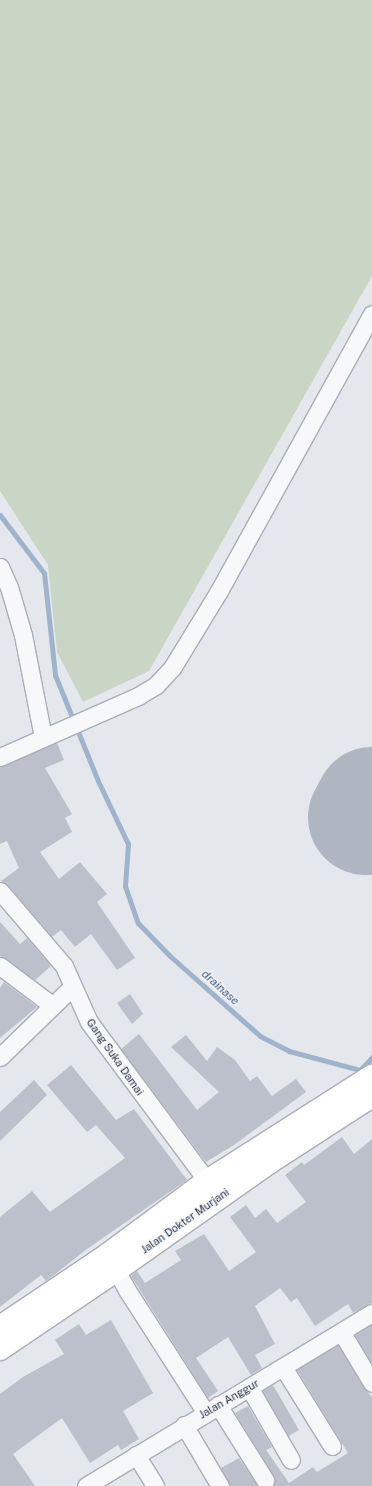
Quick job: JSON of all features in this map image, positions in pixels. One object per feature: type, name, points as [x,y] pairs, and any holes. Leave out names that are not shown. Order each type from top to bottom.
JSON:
[{"type":"main road","name":"Jalan Dokter Murjani","points":[[3,1319],[112,1263],[170,1231],[304,1130],[372,1076]]},
{"type":"main road","name":"Jalan Dokter Murjani","points":[[0,1349],[112,1263],[207,1181],[372,1096]]},
{"type":"street","points":[[0,757],[42,737],[138,696],[156,685],[172,668],[219,591],[372,314]]},
{"type":"street","points":[[0,567],[9,587],[23,635],[42,737]]},
{"type":"street","name":"Gang Suka Damai","points":[[0,891],[64,966],[72,987],[94,1028],[207,1181]]},
{"type":"street","points":[[0,966],[53,1006]]},
{"type":"street","points":[[0,1057],[72,987]]},
{"type":"street","points":[[112,1263],[127,1290],[265,1480]]},
{"type":"street","name":"Jalan Anggur","points":[[86,1486],[184,1425],[342,1333],[372,1313]]},
{"type":"street","points":[[342,1333],[372,1383]]},
{"type":"street","points":[[283,1368],[332,1446]]},
{"type":"street","points":[[249,1387],[291,1460]]},
{"type":"street","points":[[184,1425],[220,1486]]},
{"type":"street","points":[[136,1455],[155,1486]]},
{"type":"green space","points":[[0,0],[372,0],[372,276],[149,671],[83,702],[57,652],[48,565],[0,491]]},
{"type":"building","points":[[57,743],[64,760],[45,768],[72,814],[65,818],[72,832],[40,852],[59,879],[80,862],[107,894],[97,902],[135,958],[117,970],[91,934],[75,947],[61,930],[52,937],[8,885],[1,881],[19,868],[7,841],[0,844],[0,767]]},
{"type":"building","points":[[0,922],[20,944],[27,938],[51,966],[35,980],[0,956]]},
{"type":"building","points":[[4,982],[37,1007],[0,1038],[0,988]]},
{"type":"building","points":[[130,994],[143,1014],[132,1024],[117,1003]]},
{"type":"building","points":[[139,1034],[197,1110],[219,1092],[171,1047],[186,1035],[207,1061],[217,1047],[235,1060],[250,1081],[257,1076],[272,1096],[296,1079],[306,1092],[234,1145],[206,1162],[121,1049]]},
{"type":"building","points":[[71,1065],[116,1120],[134,1109],[187,1180],[87,1249],[46,1281],[41,1275],[0,1307],[0,1217],[32,1191],[50,1212],[125,1158],[96,1125],[87,1132],[47,1085]]},
{"type":"building","points":[[34,1080],[47,1095],[0,1141],[0,1112]]},
{"type":"building","points":[[342,1137],[354,1154],[372,1139],[372,1303],[353,1313],[348,1304],[315,1326],[297,1298],[291,1302],[280,1288],[255,1306],[275,1344],[255,1355],[262,1368],[251,1375],[228,1337],[196,1358],[218,1391],[208,1398],[131,1276],[137,1271],[145,1283],[181,1260],[175,1251],[204,1234],[229,1271],[256,1252],[230,1217],[246,1205],[255,1218],[266,1209],[277,1223],[306,1202],[285,1175],[302,1162],[304,1165]]},
{"type":"building","points":[[111,1320],[153,1393],[123,1411],[139,1439],[121,1450],[118,1445],[90,1463],[62,1418],[13,1454],[35,1486],[0,1486],[0,1394],[23,1377],[64,1354],[55,1340],[79,1324],[86,1335]]},
{"type":"building","points":[[372,1325],[372,1364],[355,1335]]},
{"type":"building","points":[[338,1345],[372,1398],[372,1486],[273,1486],[273,1475],[235,1413],[248,1406],[272,1447],[266,1450],[289,1483],[313,1467],[317,1472],[348,1453],[297,1370]]},
{"type":"building","points":[[273,1385],[299,1430],[289,1436],[263,1391]]},
{"type":"building","points":[[239,1458],[257,1486],[230,1486],[221,1468]]},
{"type":"waterway","name":"drainase","points":[[0,515],[44,573],[55,675],[98,781],[128,844],[125,886],[138,923],[170,956],[260,1036],[289,1051],[360,1070],[372,1057]]},
{"type":"runway","points":[[365,817],[372,804]]}]
